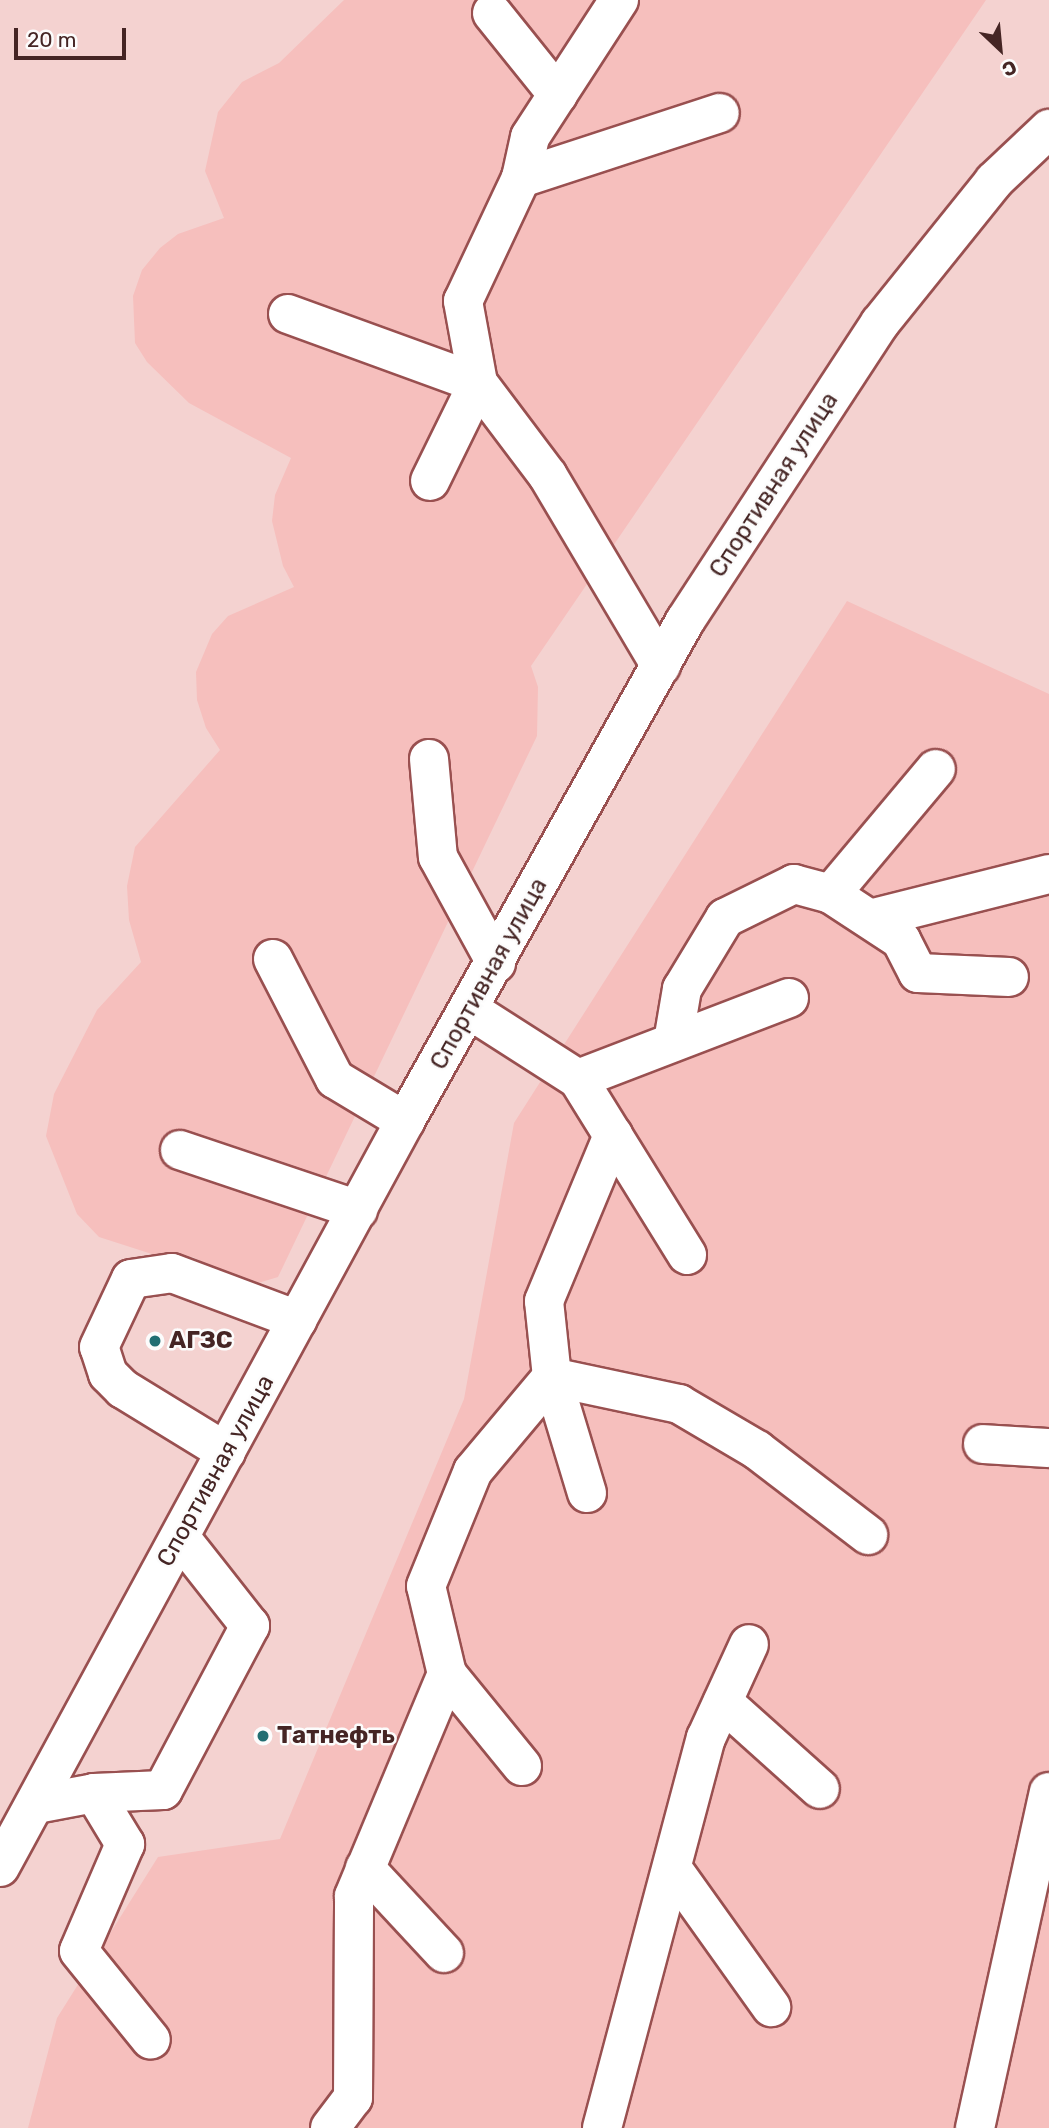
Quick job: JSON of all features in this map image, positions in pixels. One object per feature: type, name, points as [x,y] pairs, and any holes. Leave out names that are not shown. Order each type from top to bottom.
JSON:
[{"type":"street","points":[[619,0],[530,137],[521,178],[463,301],[478,383],[548,476],[661,666]]},
{"type":"street","points":[[492,13],[558,95]]},
{"type":"street","points":[[521,178],[720,113]]},
{"type":"street","name":"Спортивная улица","points":[[0,1867],[404,1121],[471,1010],[685,621],[880,323],[994,181],[1049,129]]},
{"type":"street","points":[[288,314],[478,383]]},
{"type":"street","points":[[430,481],[478,383]]},
{"type":"street","points":[[429,759],[438,857],[496,963]]},
{"type":"street","points":[[831,894],[936,769]]},
{"type":"street","points":[[870,919],[1049,874]]},
{"type":"street","points":[[673,1042],[682,989],[724,918],[794,884],[831,894],[901,940],[918,973],[1009,976]]},
{"type":"street","points":[[273,959],[335,1079],[404,1121]]},
{"type":"street","points":[[579,1079],[789,998]]},
{"type":"street","points":[[471,1010],[579,1079],[687,1255]]},
{"type":"street","points":[[586,1493],[552,1377],[544,1301],[613,1135]]},
{"type":"street","points":[[180,1150],[358,1210]]},
{"type":"street","points":[[226,1452],[123,1389],[108,1374],[99,1347],[131,1279],[172,1273],[298,1320]]},
{"type":"street","points":[[552,1377],[679,1404],[757,1450],[868,1535]]},
{"type":"street","points":[[522,1766],[447,1674],[426,1586],[473,1471],[552,1377]]},
{"type":"street","points":[[983,1444],[1049,1448]]},
{"type":"street","points":[[36,1804],[94,1793],[163,1790],[250,1626],[180,1537]]},
{"type":"street","points":[[602,2128],[706,1738],[749,1644]]},
{"type":"street","points":[[330,2128],[353,2098],[354,1896],[447,1674]]},
{"type":"street","points":[[723,1702],[820,1789]]},
{"type":"street","points":[[975,2128],[1049,1792]]},
{"type":"street","points":[[94,1793],[125,1844],[79,1951],[151,2040]]},
{"type":"street","points":[[365,1868],[444,1953]]},
{"type":"street","points":[[672,1868],[772,2007]]},
{"type":"shaded area","points":[[344,0],[986,0],[531,666],[538,687],[537,736],[278,1277],[248,1286],[193,1257],[155,1255],[99,1237],[77,1214],[46,1136],[54,1094],[97,1010],[141,962],[129,920],[127,886],[135,847],[220,750],[206,728],[197,700],[196,672],[212,634],[228,616],[294,587],[283,566],[272,521],[275,495],[291,458],[189,403],[147,362],[135,343],[133,296],[142,270],[160,248],[178,234],[224,218],[205,171],[218,112],[242,82],[279,63]]},
{"type":"shaded area","points":[[847,601],[1049,694],[1049,2128],[28,2128],[57,2018],[158,1857],[280,1839],[464,1399],[514,1123]]},
{"type":"place","name":"АГЗС","points":[[155,1341]]},
{"type":"place","name":"Татнефть","points":[[263,1736]]}]
